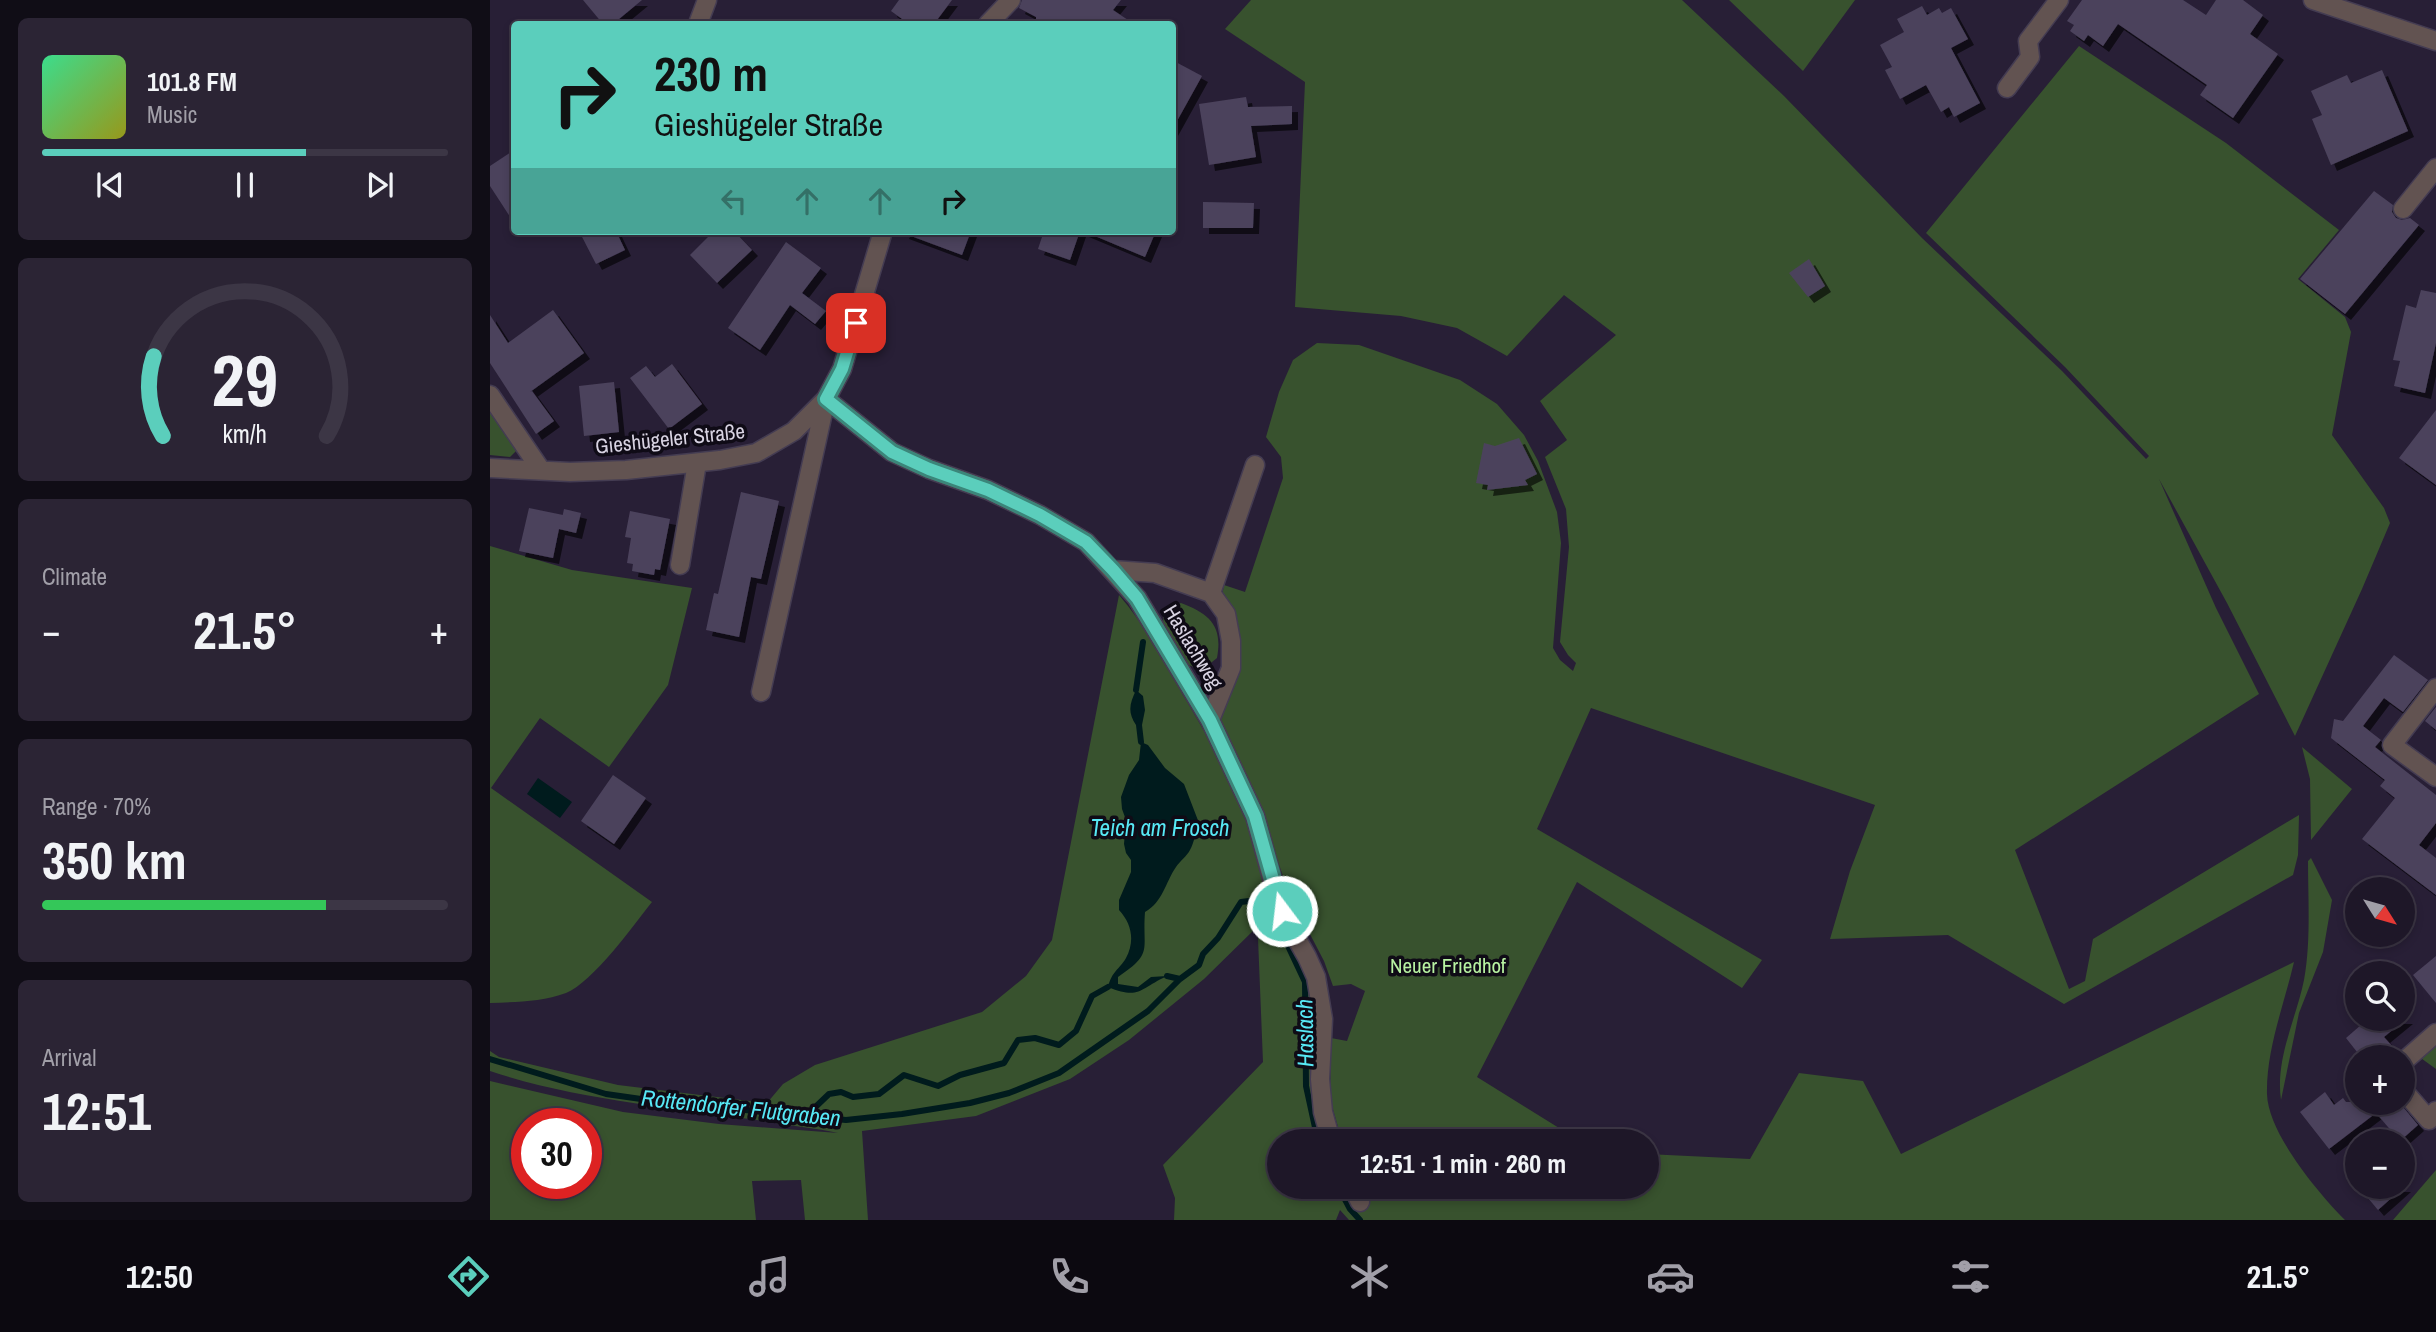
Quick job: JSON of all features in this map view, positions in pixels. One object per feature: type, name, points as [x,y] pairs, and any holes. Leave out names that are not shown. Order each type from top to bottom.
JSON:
[{"type":"street","points":[[699,21],[707,0]]},
{"type":"street","points":[[996,21],[1012,0]]},
{"type":"street","points":[[2007,88],[2030,57],[2028,41],[2059,0]]},
{"type":"street","points":[[2313,0],[2436,41]]},
{"type":"street","points":[[2403,209],[2436,168]]},
{"type":"street","name":"Gieshügeler Straße","points":[[761,692],[826,399],[842,369],[882,235]]},
{"type":"street","points":[[490,395],[541,470]]},
{"type":"street","name":"Gieshügeler Straße","points":[[490,468],[626,470],[696,463],[756,453],[794,431],[826,399]]},
{"type":"street","name":"Haslachweg","points":[[826,399],[892,452],[929,469],[988,490],[1040,515],[1086,542],[1137,598],[1210,720],[1255,816],[1283,913],[1307,957],[1321,997],[1323,1019],[1320,1079],[1328,1129]]},
{"type":"street","points":[[680,565],[696,463]]},
{"type":"street","points":[[1211,593],[1255,465]]},
{"type":"street","points":[[1113,570],[1155,573],[1211,593],[1226,614],[1231,641],[1231,668],[1210,720]]},
{"type":"street","points":[[2436,688],[2392,745],[2436,777]]},
{"type":"street","points":[[2415,1051],[2436,1033]]},
{"type":"street","points":[[2415,1104],[2429,1120],[2436,1111]]},
{"type":"green space","name":"Neuer Friedhof","points":[[1251,0],[1682,0],[1784,96],[1922,238],[2062,371],[2146,459],[2149,456],[2065,367],[1926,233],[2079,46],[2226,143],[2339,230],[2298,279],[2345,317],[2351,332],[2332,435],[2384,508],[2390,523],[2295,736],[2227,603],[2159,479],[2216,608],[2259,694],[2015,850],[2069,989],[2085,981],[2093,939],[2299,815],[2298,855],[2293,875],[2064,1004],[1948,935],[1830,939],[1850,871],[1875,805],[1591,708],[1537,829],[1762,960],[1742,988],[1577,882],[1477,1077],[1561,1129],[1339,1129],[1330,1099],[1331,1038],[1347,1041],[1365,991],[1351,984],[1333,986],[1324,961],[1290,896],[1254,794],[1218,720],[1234,675],[1222,596],[1224,585],[1245,592],[1283,478],[1281,457],[1266,437],[1279,392],[1293,360],[1317,343],[1359,345],[1460,380],[1497,404],[1524,435],[1538,461],[1557,512],[1561,543],[1553,648],[1560,660],[1573,671],[1576,663],[1560,642],[1569,547],[1566,509],[1545,457],[1567,440],[1540,401],[1616,335],[1564,295],[1507,356],[1457,328],[1401,316],[1295,307],[1305,82],[1225,29]]},
{"type":"green space","points":[[1729,0],[1855,0],[1803,71]]},
{"type":"green space","points":[[490,410],[515,446],[516,451],[510,457],[490,455]]},
{"type":"green space","points":[[490,546],[572,570],[692,588],[668,685],[609,767],[540,718],[491,788],[652,902],[612,952],[577,987],[548,998],[490,1003]]},
{"type":"green space","points":[[1119,595],[1161,655],[1246,812],[1257,841],[1265,880],[1264,906],[1256,928],[1204,979],[1129,1040],[1070,1079],[976,1116],[862,1131],[868,1220],[805,1220],[801,1180],[752,1181],[756,1220],[490,1220],[490,1081],[623,1112],[719,1124],[838,1133],[558,1090],[490,1071],[490,1051],[499,1057],[618,1085],[767,1103],[783,1084],[815,1065],[982,1012],[1026,976],[1052,940]]},
{"type":"green space","points":[[1181,603],[1207,617],[1216,629],[1217,658],[1207,666],[1197,668],[1186,664],[1163,623],[1164,614],[1172,606]]},
{"type":"green space","points":[[2302,747],[2352,789],[2311,840],[2310,779]]},
{"type":"green space","points":[[2311,858],[2332,900],[2323,952],[2299,1013],[2281,1100],[2281,1069],[2304,980],[2308,950],[2308,861]]},
{"type":"green space","points":[[1283,930],[1307,968],[1316,1006],[1322,1129],[1267,1129],[1267,1199],[1357,1199],[1360,1202],[1366,1199],[1659,1199],[1659,1155],[1750,1159],[1799,1073],[1863,1081],[1901,1154],[2294,962],[2269,1061],[2267,1094],[2270,1110],[2296,1162],[2345,1220],[1349,1220],[1340,1210],[1336,1220],[1174,1220],[1175,1198],[1163,1165],[1263,1062],[1258,938],[1268,932]]},
{"type":"green space","points":[[2436,1041],[2436,1069],[2418,1056]]},
{"type":"green space","points":[[2436,1170],[2436,1220],[2393,1220],[2411,1199],[2415,1199],[2415,1194]]},
{"type":"water","points":[[1136,690],[1143,696],[1145,710],[1142,725],[1136,725],[1130,712]]},
{"type":"water","name":"Teich am Frosch","points":[[1141,742],[1148,745],[1165,768],[1184,784],[1199,823],[1189,852],[1176,867],[1156,903],[1145,912],[1145,943],[1142,956],[1118,977],[1118,984],[1138,987],[1151,977],[1167,976],[1139,991],[1127,993],[1108,987],[1131,945],[1127,921],[1119,910],[1119,900],[1131,872],[1131,860],[1124,844],[1126,820],[1121,797],[1129,775],[1139,760]]},
{"type":"water","points":[[538,778],[572,802],[560,818],[527,794]]},
{"type":"building","points":[[583,0],[642,0],[617,21],[600,21]]},
{"type":"building","points":[[899,0],[952,0],[936,21],[905,21],[891,11]]},
{"type":"building","points":[[1022,0],[1121,0],[1113,10],[1130,21],[1036,21],[1036,17],[1019,8]]},
{"type":"building","points":[[2082,0],[2183,0],[2206,15],[2216,0],[2243,0],[2263,15],[2250,34],[2278,54],[2233,118],[2200,95],[2207,85],[2118,24],[2103,46],[2088,35],[2084,41],[2070,31],[2074,25],[2067,21]]},
{"type":"building","points":[[1922,6],[1927,15],[1939,8],[1942,13],[1951,8],[1968,39],[1951,48],[1980,103],[1954,117],[1949,107],[1941,112],[1926,85],[1900,99],[1885,70],[1892,67],[1880,45],[1904,32],[1897,19]]},
{"type":"building","points":[[1176,62],[1202,76],[1176,123]]},
{"type":"building","points":[[2382,70],[2408,131],[2331,165],[2312,119],[2322,115],[2311,91],[2347,75],[2351,83]]},
{"type":"building","points":[[1246,97],[1248,107],[1292,106],[1292,124],[1251,126],[1256,157],[1209,165],[1199,104]]},
{"type":"building","points":[[511,152],[511,218],[490,186],[490,166]]},
{"type":"building","points":[[2374,191],[2393,205],[2392,212],[2396,218],[2410,218],[2419,225],[2345,314],[2300,279]]},
{"type":"building","points":[[1203,202],[1254,203],[1253,228],[1203,228]]},
{"type":"building","points":[[581,235],[618,235],[625,250],[596,264]]},
{"type":"building","points":[[710,235],[738,235],[752,250],[717,283],[690,255]]},
{"type":"building","points":[[908,235],[970,235],[962,255]]},
{"type":"building","points":[[1043,235],[1079,235],[1070,260],[1038,249]]},
{"type":"building","points":[[1093,235],[1154,235],[1145,257]]},
{"type":"building","points":[[786,242],[821,268],[802,293],[826,311],[815,324],[790,305],[760,350],[728,328]]},
{"type":"building","points":[[1809,259],[1825,286],[1808,297],[1789,273]]},
{"type":"building","points":[[2421,290],[2436,293],[2436,343],[2425,393],[2394,386],[2400,361],[2393,360],[2406,305],[2416,308]]},
{"type":"building","points":[[553,310],[584,353],[530,392],[532,391],[554,421],[536,434],[490,363],[490,315],[508,343]]},
{"type":"building","points":[[672,364],[702,404],[669,429],[630,378],[646,366],[655,377]]},
{"type":"building","points":[[614,382],[619,432],[584,436],[579,386]]},
{"type":"building","points":[[2436,410],[2436,485],[2399,458]]},
{"type":"building","points":[[1519,438],[1537,474],[1525,480],[1528,485],[1487,490],[1488,485],[1476,483],[1484,443],[1495,446]]},
{"type":"building","points":[[741,492],[779,501],[761,579],[751,577],[739,637],[706,630],[714,593],[718,594]]},
{"type":"building","points":[[529,508],[563,515],[564,509],[581,513],[576,533],[559,529],[553,558],[519,551]]},
{"type":"building","points":[[630,511],[670,519],[660,570],[655,569],[654,575],[632,571],[633,564],[627,563],[631,538],[625,537]]},
{"type":"building","points":[[2394,655],[2428,680],[2403,712],[2384,698],[2363,726],[2381,740],[2375,747],[2436,795],[2436,823],[2419,845],[2436,858],[2436,895],[2362,839],[2395,798],[2380,786],[2385,780],[2331,738],[2334,719],[2343,721]]},
{"type":"building","points":[[2436,707],[2436,730],[2425,721]]},
{"type":"building","points":[[613,775],[646,798],[614,844],[581,821]]},
{"type":"building","points":[[2436,956],[2436,1003],[2415,977],[2415,973]]},
{"type":"building","points":[[2354,1031],[2391,1031],[2384,1037],[2391,1045],[2352,1045],[2346,1038]]},
{"type":"building","points":[[2325,1092],[2334,1105],[2343,1098],[2345,1115],[2373,1115],[2355,1129],[2345,1129],[2345,1137],[2329,1149],[2300,1112]]},
{"type":"building","points":[[2378,1115],[2410,1115],[2418,1125],[2414,1129],[2390,1129]]},
{"type":"building","points":[[2369,1199],[2390,1199],[2378,1210]]},
{"type":"waterway","points":[[1136,690],[1143,642]]},
{"type":"waterway","points":[[1139,725],[1141,742]]},
{"type":"waterway","name":"Rottendorfer Flutgraben","points":[[490,1059],[606,1094],[718,1110],[745,1110],[846,1120],[970,1103],[1009,1093],[1059,1073],[1148,1011],[1180,979],[1199,965],[1203,954],[1218,938],[1241,902],[1249,901],[1257,905]]},
{"type":"waterway","name":"Haslach","points":[[1280,929],[1305,982],[1306,1086],[1315,1129]]},
{"type":"waterway","points":[[1167,976],[1180,979]]},
{"type":"waterway","points":[[806,1116],[829,1094],[841,1092],[853,1097],[879,1094],[904,1075],[938,1086],[960,1075],[1004,1063],[1018,1040],[1035,1038],[1059,1045],[1076,1031],[1092,996],[1108,987]]},
{"type":"waterway","name":"Haslach","points":[[1345,1199],[1360,1220]]},
{"type":"route","points":[[856,323],[842,369],[826,399],[892,452],[929,469],[988,490],[1040,515],[1086,542],[1113,570],[1137,598],[1210,720],[1255,816],[1282,911]]}]
